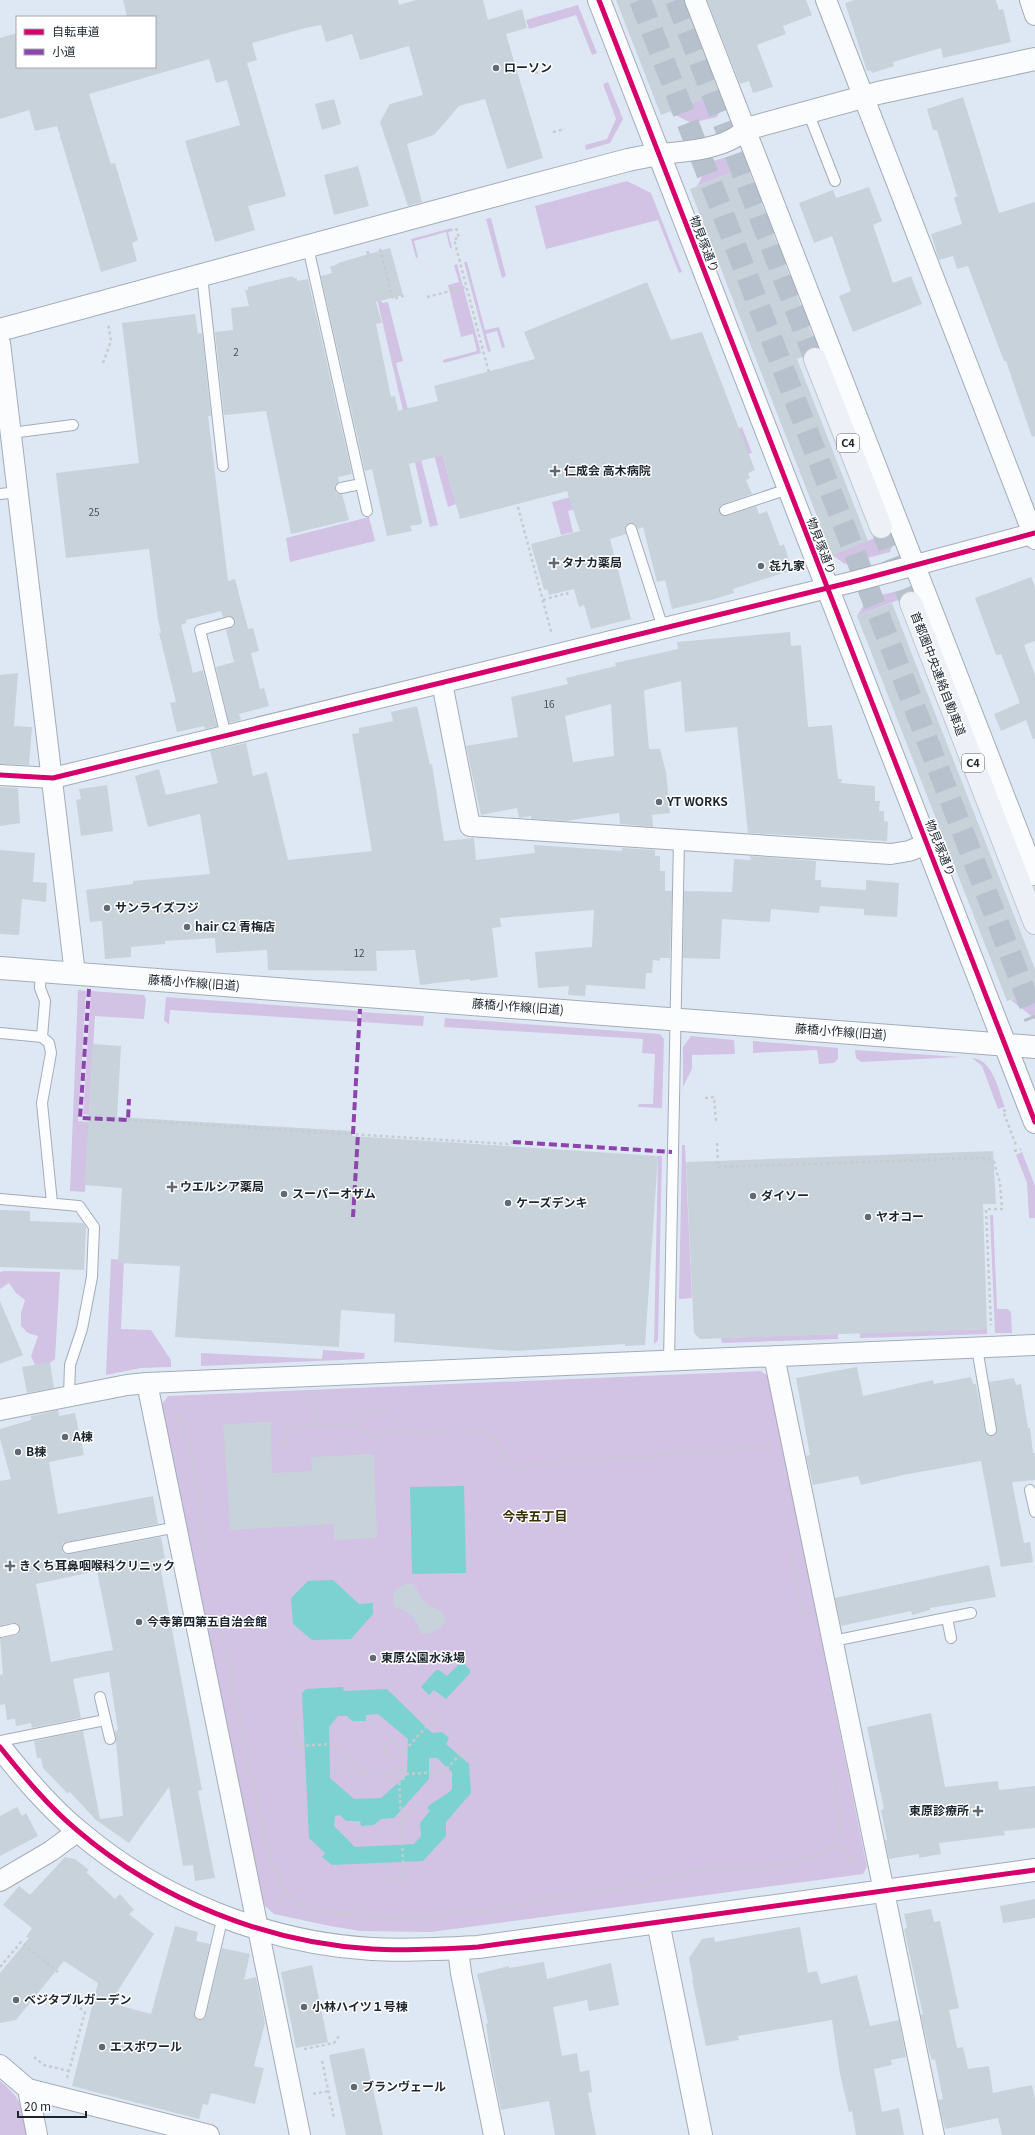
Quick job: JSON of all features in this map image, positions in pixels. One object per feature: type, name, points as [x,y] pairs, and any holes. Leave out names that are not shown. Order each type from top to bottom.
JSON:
[{"type":"highway","name":"C4","points":[[815,359],[881,527]]},
{"type":"highway","name":"首都圏中央連絡自動車道","points":[[910,603],[1035,923]]},
{"type":"street","name":"物見塚通り","points":[[599,0],[1035,1122]]},
{"type":"street","points":[[695,0],[1035,875]]},
{"type":"street","points":[[0,775],[53,778],[827,588],[1034,535],[826,0]]},
{"type":"street","points":[[1030,0],[1035,15]]},
{"type":"street","points":[[0,330],[474,201],[628,160],[658,154],[689,142],[734,129],[746,129],[864,97],[1035,59]]},
{"type":"street","points":[[0,343],[11,433],[9,493],[53,778],[75,974]]},
{"type":"street","points":[[442,683],[470,826],[891,854],[909,851],[927,844]]},
{"type":"street","name":"藤橋小作線(旧道)","points":[[0,968],[1035,1047]]},
{"type":"street","points":[[0,1410],[69,1396],[313,1376],[1035,1345]]},
{"type":"street","points":[[774,1356],[934,2135]]},
{"type":"street","points":[[148,1389],[300,2135]]},
{"type":"street","points":[[0,1747],[44,1799],[78,1831],[137,1873],[170,1892],[223,1916],[258,1928],[313,1942],[371,1949],[478,1947],[1035,1870]]},
{"type":"street","points":[[0,1881],[51,1851],[78,1831]]},
{"type":"street","points":[[658,1922],[701,2135]]},
{"type":"street","points":[[458,1948],[461,1973],[494,2135]]},
{"type":"street","points":[[0,2066],[28,2089],[62,2097],[164,2129],[209,2135]]},
{"type":"street","points":[[28,2089],[37,2135]]},
{"type":"lane","points":[[808,112],[835,181]]},
{"type":"lane","points":[[308,247],[367,511]]},
{"type":"lane","points":[[202,276],[223,466]]},
{"type":"lane","points":[[11,433],[73,425]]},
{"type":"lane","points":[[341,488],[361,484]]},
{"type":"lane","points":[[724,510],[788,489]]},
{"type":"lane","points":[[631,529],[663,628]]},
{"type":"lane","points":[[226,736],[200,630],[229,622]]},
{"type":"lane","points":[[669,1361],[670,1239],[679,839]]},
{"type":"lane","points":[[42,971],[40,988],[46,1001],[42,1037]]},
{"type":"lane","points":[[0,1033],[42,1037],[49,1043],[51,1053],[42,1103],[52,1203]]},
{"type":"lane","points":[[0,1199],[79,1206],[94,1228],[92,1277],[82,1329],[70,1365],[69,1396]]},
{"type":"lane","points":[[977,1348],[991,1430]]},
{"type":"lane","points":[[1030,1490],[1035,1510]]},
{"type":"lane","points":[[68,1548],[177,1527]]},
{"type":"lane","points":[[833,1641],[971,1613]]},
{"type":"lane","points":[[947,1618],[951,1638]]},
{"type":"lane","points":[[0,1632],[14,1629]]},
{"type":"lane","points":[[100,1697],[110,1739]]},
{"type":"lane","points":[[0,1741],[105,1720]]},
{"type":"lane","points":[[200,2014],[223,1916]]},
{"type":"path","points":[[535,73],[547,69]]},
{"type":"path","points":[[553,132],[565,128]]},
{"type":"path","points":[[455,224],[459,238],[454,240],[490,373]]},
{"type":"path","points":[[379,245],[393,299],[406,295]]},
{"type":"path","points":[[427,297],[466,287]]},
{"type":"path","points":[[103,363],[111,341],[107,318]]},
{"type":"path","points":[[518,507],[557,654]]},
{"type":"path","points":[[543,600],[567,594],[568,597]]},
{"type":"path","points":[[705,1098],[714,1097],[716,1122]]},
{"type":"path","points":[[1003,1111],[1016,1145]]},
{"type":"path","points":[[128,1120],[500,1143],[513,1142]]},
{"type":"path","points":[[717,1143],[718,1167],[985,1158],[994,1162],[1000,1183],[1002,1209],[986,1209],[991,1326]]},
{"type":"path","points":[[1014,1151],[1021,1149]]},
{"type":"path","points":[[313,1376],[316,1426]]},
{"type":"path","points":[[148,1389],[164,1401],[175,1412],[190,1442],[206,1557]]},
{"type":"path","points":[[286,1449],[285,1428],[354,1424],[365,1412],[387,1410]]},
{"type":"path","points":[[354,1424],[366,1435],[482,1430],[493,1437],[515,1470],[526,1466],[714,1450],[769,1447],[772,1453]]},
{"type":"path","points":[[791,1556],[796,1587],[805,1620]]},
{"type":"path","points":[[218,1613],[256,1803],[272,1860],[288,1895],[305,1907],[319,1911],[392,1917],[483,1912],[563,1895],[639,1886],[707,1867],[765,1868],[825,1852],[837,1843],[840,1833],[833,1758]]},
{"type":"path","points":[[399,1747],[392,1740],[386,1744],[383,1750],[395,1761],[438,1714]]},
{"type":"path","points":[[296,1720],[296,1746],[333,1744],[370,1776],[391,1775],[395,1779],[403,1779],[406,1774]]},
{"type":"path","points":[[391,1775],[394,1770],[402,1770],[406,1774],[444,1772],[463,1751],[484,1767]]},
{"type":"path","points":[[339,1758],[362,1779],[367,1774]]},
{"type":"path","points":[[377,1879],[404,1878],[398,1779]]},
{"type":"path","points":[[401,1822],[420,1801]]},
{"type":"path","points":[[1,1965],[21,1942],[58,1972]]},
{"type":"path","points":[[62,2097],[85,2012],[76,2005]]},
{"type":"path","points":[[283,2053],[334,2043],[339,2036]]},
{"type":"path","points":[[34,2057],[44,2065],[69,2071]]},
{"type":"path","points":[[322,2061],[334,2118]]},
{"type":"shaded area","points":[[578,5],[597,53],[592,55],[576,15],[529,29],[526,20]]},
{"type":"shaded area","points":[[608,82],[623,119],[610,143],[586,150],[585,145],[607,139],[616,119],[603,84]]},
{"type":"shaded area","points":[[719,92],[724,103],[717,117],[691,123],[670,112]]},
{"type":"shaded area","points":[[733,155],[748,166],[697,186],[710,162]]},
{"type":"shaded area","points":[[627,181],[651,193],[682,272],[679,273],[658,220],[546,249],[535,206]]},
{"type":"shaded area","points":[[491,218],[506,276],[502,278],[486,219]]},
{"type":"shaded area","points":[[452,228],[453,231],[448,232],[452,248],[450,248],[446,232],[414,241],[418,257],[416,258],[411,239]]},
{"type":"shaded area","points":[[366,251],[369,251],[382,303],[388,302],[403,361],[396,363],[438,525],[430,527]]},
{"type":"shaded area","points":[[464,262],[467,262],[485,330],[499,327],[505,347],[502,348],[497,331],[486,334],[491,351],[488,352]]},
{"type":"shaded area","points":[[457,264],[481,353],[444,363],[443,360],[477,351],[473,334],[461,337],[448,285],[459,282],[454,265]]},
{"type":"shaded area","points":[[432,415],[456,504],[448,507],[424,417]]},
{"type":"shaded area","points":[[742,427],[752,453],[568,511],[573,532],[561,535],[552,502],[746,450],[738,429]]},
{"type":"shaded area","points":[[369,517],[375,541],[290,562],[286,538]]},
{"type":"shaded area","points":[[890,532],[894,542],[890,552],[845,564],[832,555]]},
{"type":"shaded area","points":[[906,589],[914,594],[857,616],[868,598]]},
{"type":"shaded area","points":[[78,990],[86,991],[78,1121],[89,1122],[85,1192],[70,1191]]},
{"type":"shaded area","points":[[1035,990],[1035,1019],[1011,1000]]},
{"type":"shaded area","points":[[91,991],[144,995],[146,999],[144,1019],[95,1016],[89,1115],[83,1114]]},
{"type":"shaded area","points":[[166,997],[358,1011],[358,1022],[170,1010],[169,1024],[164,1021]]},
{"type":"shaded area","points":[[361,1012],[424,1016],[423,1026],[361,1022]]},
{"type":"shaded area","points":[[445,1018],[660,1034],[664,1039],[662,1108],[638,1107],[639,1104],[653,1104],[655,1054],[642,1053],[643,1039],[444,1027]]},
{"type":"shaded area","points":[[691,1036],[734,1040],[735,1054],[692,1055],[692,1069],[683,1087],[683,1047]]},
{"type":"shaded area","points":[[753,1041],[838,1048],[838,1059],[834,1063],[819,1064],[817,1050],[753,1053]]},
{"type":"shaded area","points":[[855,1050],[960,1057],[861,1062],[856,1058]]},
{"type":"shaded area","points":[[972,1058],[979,1060],[990,1069],[1005,1107],[998,1109],[982,1066]]},
{"type":"shaded area","points":[[682,1145],[685,1145],[692,1298],[679,1299]]},
{"type":"shaded area","points":[[1022,1152],[1035,1186],[1035,1218],[1029,1218],[1027,1183],[1016,1155]]},
{"type":"shaded area","points":[[658,1156],[662,1156],[658,1340],[654,1344]]},
{"type":"shaded area","points":[[990,1215],[993,1215],[997,1309],[1007,1309],[1011,1312],[1012,1333],[995,1333]]},
{"type":"shaded area","points":[[111,1259],[124,1260],[121,1329],[151,1330],[171,1360],[171,1367],[141,1368],[106,1375]]},
{"type":"shaded area","points":[[0,1272],[60,1272],[55,1359],[45,1366],[35,1365],[31,1356],[38,1336],[28,1333],[21,1326],[21,1313],[25,1300],[16,1293],[9,1283],[0,1289]]},
{"type":"shaded area","points":[[987,1329],[987,1334],[860,1338],[860,1333]]},
{"type":"shaded area","points":[[838,1334],[838,1339],[722,1343],[721,1338]]},
{"type":"shaded area","points":[[323,1350],[365,1353],[364,1359],[201,1366],[201,1353],[322,1359]]},
{"type":"shaded area","points":[[761,1371],[768,1376],[867,1867],[863,1874],[431,1932],[360,1931],[274,1914],[264,1905],[162,1404],[168,1396]]},
{"type":"shaded area","points":[[464,1486],[466,1573],[412,1574],[410,1487]]},
{"type":"shaded area","points":[[333,1580],[359,1604],[373,1603],[373,1614],[351,1639],[312,1640],[293,1624],[291,1598],[308,1581]]},
{"type":"shaded area","points":[[463,1663],[470,1670],[470,1673],[446,1699],[434,1690],[429,1695],[421,1687],[436,1670],[439,1670],[447,1676],[459,1664]]},
{"type":"shaded area","points":[[343,1687],[344,1691],[387,1689],[432,1733],[442,1732],[449,1738],[446,1744],[469,1764],[471,1793],[446,1822],[446,1836],[423,1861],[332,1865],[322,1857],[325,1853],[309,1838],[302,1693],[306,1689]],"holes":[[[378,1714],[408,1739],[407,1775],[381,1798],[354,1799],[330,1778],[329,1727],[338,1716],[347,1716],[352,1721],[366,1721],[366,1715]],[[429,1758],[437,1758],[452,1772],[452,1789],[427,1808],[430,1811],[420,1823],[421,1836],[414,1844],[355,1847],[334,1826],[335,1816],[340,1815],[346,1821],[360,1821],[361,1826],[374,1825],[381,1819],[394,1818],[429,1779]]]},
{"type":"shaded area","points":[[0,2081],[18,2099],[22,2110],[27,2135],[0,2135]]},
{"type":"building","points":[[123,0],[398,0],[399,5],[416,0],[483,0],[488,20],[522,9],[527,28],[506,34],[543,158],[507,169],[485,99],[459,106],[434,135],[407,144],[422,202],[408,206],[380,122],[390,104],[423,95],[409,46],[360,60],[352,34],[326,42],[321,25],[305,28],[252,43],[257,60],[247,63],[286,196],[248,206],[255,230],[215,242],[185,141],[240,125],[227,80],[216,83],[209,59],[89,94],[111,164],[115,163],[138,240],[132,243],[137,261],[101,272],[57,126],[35,131],[29,110],[0,119],[0,38],[16,33],[16,68],[156,68],[156,16],[127,16]]},
{"type":"building","points":[[616,0],[684,0],[719,93],[661,115]]},
{"type":"building","points":[[707,0],[806,0],[812,15],[783,26],[786,34],[757,45],[773,87],[753,93],[749,81],[740,84]]},
{"type":"building","points":[[854,0],[996,0],[999,10],[1003,9],[1011,42],[943,58],[941,48],[893,62],[894,66],[872,73],[870,70],[867,71],[845,3]]},
{"type":"building","points":[[963,97],[999,213],[1035,202],[1035,436],[1032,437],[1006,361],[1004,361],[968,266],[957,269],[953,256],[939,260],[931,234],[962,224],[954,198],[957,196],[937,130],[933,130],[927,109]]},
{"type":"building","points":[[334,99],[341,124],[322,130],[315,104]]},
{"type":"building","points":[[358,166],[369,206],[334,215],[324,175]]},
{"type":"building","points":[[747,166],[817,347],[810,348],[805,352],[803,357],[797,359],[868,541],[832,555],[690,189]]},
{"type":"building","points":[[869,187],[882,221],[873,225],[893,283],[911,276],[922,304],[853,332],[839,296],[851,291],[832,236],[814,243],[799,203],[833,190],[836,198]]},
{"type":"building","points":[[390,248],[403,295],[376,302],[382,323],[376,324],[391,397],[395,396],[398,411],[438,401],[434,386],[535,359],[524,332],[647,282],[671,340],[702,332],[755,470],[748,473],[750,478],[746,480],[752,494],[723,504],[719,508],[719,512],[727,516],[756,506],[759,514],[767,511],[780,546],[784,544],[792,570],[733,589],[734,593],[672,609],[665,580],[657,582],[643,527],[638,529],[635,524],[629,523],[625,527],[626,534],[610,539],[631,619],[591,629],[584,605],[579,607],[574,589],[549,595],[547,589],[544,590],[531,544],[580,531],[567,491],[460,519],[443,455],[409,464],[422,522],[421,524],[410,526],[412,531],[387,536],[372,469],[365,471],[321,276],[332,273],[330,267],[338,263]]},
{"type":"building","points":[[293,276],[293,278],[297,278],[297,281],[308,279],[352,474],[338,477],[339,482],[335,486],[336,493],[342,494],[349,520],[291,534],[266,411],[224,415],[215,332],[233,330],[231,308],[249,306],[245,290],[248,290],[248,287]]},
{"type":"building","points":[[195,314],[198,334],[202,333],[211,416],[208,416],[228,581],[235,579],[248,629],[253,628],[259,651],[251,653],[260,689],[264,688],[269,706],[239,714],[241,720],[229,723],[216,667],[234,662],[226,630],[234,626],[235,620],[230,616],[223,617],[221,611],[186,620],[186,623],[181,625],[193,673],[203,670],[217,726],[205,729],[204,726],[177,732],[170,703],[176,702],[159,633],[161,633],[149,549],[66,558],[56,473],[139,463],[122,323]]},
{"type":"building","points":[[1031,577],[1035,587],[1035,641],[1024,645],[1035,675],[1035,739],[1033,739],[1026,720],[1001,731],[994,714],[1020,703],[1001,654],[996,655],[975,598]]},
{"type":"building","points":[[892,603],[1035,969],[1035,990],[1007,1001],[857,616]]},
{"type":"building","points":[[790,632],[791,646],[801,645],[808,727],[832,725],[838,779],[842,779],[841,783],[875,786],[875,801],[880,801],[879,811],[884,811],[884,821],[888,822],[887,841],[748,833],[737,727],[685,732],[681,681],[645,690],[644,692],[649,749],[660,749],[666,772],[670,813],[652,815],[653,827],[620,824],[619,813],[565,821],[531,819],[531,816],[519,818],[517,808],[481,815],[466,746],[518,737],[511,697],[568,684],[566,678],[616,666],[615,663],[678,649],[677,642]],"holes":[[[611,704],[614,756],[573,762],[565,716]]]},
{"type":"building","points":[[18,673],[14,726],[32,727],[29,765],[0,764],[0,675]]},
{"type":"building","points":[[417,706],[430,765],[432,764],[444,841],[474,838],[476,860],[535,853],[534,845],[622,851],[622,848],[655,850],[655,856],[660,856],[660,871],[665,871],[665,891],[672,891],[670,958],[660,958],[660,961],[653,960],[652,973],[646,973],[645,989],[586,985],[585,996],[568,995],[569,986],[538,988],[535,952],[592,947],[594,910],[500,918],[501,927],[492,928],[498,977],[470,981],[470,979],[420,985],[415,950],[376,951],[377,971],[268,970],[267,950],[216,953],[215,938],[165,941],[165,944],[131,947],[131,957],[105,959],[102,921],[90,922],[86,890],[133,884],[133,881],[210,874],[200,814],[148,827],[135,776],[159,769],[166,795],[218,783],[210,751],[246,743],[253,776],[267,772],[288,860],[372,851],[352,734],[359,733],[359,728],[393,721],[391,712]]},
{"type":"building","points":[[107,785],[113,831],[81,836],[76,800],[81,799],[79,789]]},
{"type":"building","points":[[0,787],[18,788],[20,823],[0,826]]},
{"type":"building","points":[[0,850],[35,853],[33,882],[47,883],[46,902],[22,899],[19,935],[0,934]]},
{"type":"building","points":[[750,856],[816,861],[815,880],[821,880],[821,887],[866,890],[866,880],[899,883],[897,917],[864,915],[864,909],[820,906],[819,913],[771,909],[770,922],[722,919],[720,959],[683,958],[684,891],[732,892],[734,859],[751,860]]},
{"type":"building","points":[[93,1044],[121,1046],[117,1117],[352,1131],[352,1136],[658,1156],[645,1345],[625,1346],[625,1344],[515,1351],[394,1342],[395,1314],[341,1310],[339,1347],[175,1337],[180,1266],[118,1263],[122,1188],[85,1185]]},
{"type":"building","points":[[993,1151],[996,1204],[983,1204],[987,1329],[700,1339],[694,1333],[686,1162]]},
{"type":"building","points":[[0,1210],[30,1211],[30,1221],[83,1223],[86,1227],[84,1270],[0,1267]]},
{"type":"building","points":[[0,1301],[23,1355],[0,1364]]},
{"type":"building","points":[[50,1362],[54,1388],[27,1393],[22,1367]]},
{"type":"building","points":[[857,1367],[863,1396],[933,1380],[934,1384],[971,1377],[973,1384],[976,1384],[985,1431],[989,1436],[995,1435],[997,1429],[989,1382],[1014,1378],[1016,1385],[1021,1384],[1028,1428],[1030,1428],[1033,1453],[1035,1453],[1035,1480],[1012,1482],[1024,1543],[1030,1542],[1033,1562],[1001,1567],[981,1461],[903,1475],[861,1485],[858,1476],[813,1485],[806,1456],[810,1455],[796,1378]]},
{"type":"building","points":[[58,1410],[59,1416],[75,1413],[84,1455],[49,1462],[58,1514],[153,1496],[158,1524],[63,1543],[62,1549],[63,1553],[69,1554],[161,1537],[165,1558],[159,1560],[202,1790],[198,1791],[215,1878],[195,1881],[193,1865],[183,1866],[169,1787],[129,1843],[96,1820],[70,1792],[67,1793],[43,1768],[41,1758],[37,1758],[34,1741],[83,1731],[100,1819],[123,1816],[115,1731],[118,1730],[109,1672],[73,1679],[81,1718],[32,1728],[31,1723],[16,1726],[15,1719],[7,1720],[5,1704],[0,1705],[0,1675],[3,1674],[0,1638],[19,1634],[20,1628],[16,1623],[0,1625],[0,1481],[11,1479],[0,1439],[0,1429],[31,1420],[31,1416]],"holes":[[[97,1571],[113,1650],[51,1662],[36,1584]]]},
{"type":"building","points":[[271,1422],[272,1473],[312,1471],[311,1457],[374,1454],[377,1538],[334,1540],[334,1524],[230,1530],[223,1424]]},
{"type":"building","points":[[989,1565],[996,1597],[930,1608],[930,1610],[912,1615],[911,1611],[841,1626],[835,1598]]},
{"type":"building","points":[[405,1584],[414,1584],[422,1600],[432,1607],[442,1611],[446,1620],[440,1628],[432,1633],[422,1634],[415,1619],[405,1611],[393,1606],[394,1593],[396,1589]]},
{"type":"building","points":[[931,1713],[945,1787],[998,1781],[999,1790],[1035,1786],[1035,1828],[1004,1831],[1005,1835],[939,1843],[941,1854],[919,1858],[919,1854],[889,1859],[881,1810],[884,1809],[867,1727]]},
{"type":"building","points":[[17,1807],[22,1816],[26,1813],[38,1836],[0,1856],[0,1816]]},
{"type":"building","points":[[65,1857],[75,1859],[89,1870],[86,1872],[115,1899],[120,1894],[134,1910],[129,1914],[154,1934],[110,2003],[151,2014],[175,1926],[198,1932],[196,1941],[210,1944],[194,2013],[194,2016],[198,2020],[202,2020],[206,2015],[222,1948],[250,1954],[244,1980],[256,1977],[265,2023],[254,2066],[264,2068],[255,2104],[211,2093],[208,2105],[203,2104],[199,2119],[72,2086],[98,1983],[64,1961],[16,2020],[0,2023],[0,1973],[29,1938],[26,1937],[32,1928],[3,1905],[19,1886],[30,1895]]},
{"type":"building","points":[[1035,1899],[1035,1918],[1003,1923],[1000,1906]]},
{"type":"building","points":[[931,1909],[934,1922],[940,1921],[959,2008],[949,2010],[957,2048],[963,2047],[968,2069],[989,2066],[993,2093],[1032,2085],[1035,2099],[1035,2135],[1002,2135],[998,2118],[945,2129],[938,2100],[943,2099],[935,2059],[932,2060],[929,2052],[921,2015],[923,2015],[904,1929],[907,1928],[904,1914]]},
{"type":"building","points":[[800,1927],[808,1973],[817,1971],[821,1984],[857,1975],[870,2026],[899,2020],[906,2057],[891,2060],[892,2065],[874,2069],[882,2112],[899,2108],[904,2135],[856,2135],[852,2111],[849,2112],[840,2074],[832,2020],[738,2036],[739,2040],[706,2046],[692,1980],[689,1958],[702,1939],[714,1937],[715,1942]]},
{"type":"building","points":[[544,1962],[547,1979],[611,1963],[619,2005],[589,2011],[587,2000],[553,2007],[562,2056],[577,2053],[580,2072],[589,2070],[592,2092],[588,2093],[596,2135],[555,2135],[549,2101],[501,2110],[491,2060],[486,2024],[488,2023],[477,1974],[509,1966],[509,1968]]},
{"type":"building","name":"小林ハイツ１号棟","points":[[312,1965],[328,2042],[296,2048],[281,1972]]},
{"type":"building","name":"ブランヴェール","points":[[364,2048],[383,2135],[346,2135],[329,2055]]},
{"type":"tunnel","points":[[640,0],[1035,1018]]},
{"type":"tunnel","points":[[676,0],[815,359]]},
{"type":"tunnel","points":[[881,527],[911,603]]},
{"type":"marked path","points":[[89,989],[80,1118],[128,1120],[129,1099]]},
{"type":"marked path","points":[[353,1134],[360,1009]]},
{"type":"marked path","points":[[353,1217],[358,1134]]},
{"type":"marked path","points":[[513,1142],[672,1152]]},
{"type":"cycle path","points":[[599,0],[1035,1122]]},
{"type":"cycle path","points":[[0,775],[53,778],[852,582],[1035,533]]},
{"type":"cycle path","points":[[0,1747],[37,1791],[67,1822],[110,1856],[143,1878],[216,1914],[293,1938],[333,1945],[398,1950],[478,1947],[1035,1870]]},
{"type":"place","name":"ローソン","points":[[496,68]]},
{"type":"place","name":"仁成会 高木病院","points":[[555,471]]},
{"type":"place","name":"タナカ薬局","points":[[554,563]]},
{"type":"place","name":"㐂九家","points":[[761,566]]},
{"type":"place","name":"YT WORKS","points":[[659,802]]},
{"type":"place","name":"サンライズフジ","points":[[107,908]]},
{"type":"place","name":"hair C2 青梅店","points":[[187,927]]},
{"type":"place","name":"ウエルシア薬局","points":[[172,1187]]},
{"type":"place","name":"スーパーオザム","points":[[284,1194]]},
{"type":"place","name":"ダイソー","points":[[753,1196]]},
{"type":"place","name":"ケーズデンキ","points":[[508,1203]]},
{"type":"place","name":"ヤオコー","points":[[868,1217]]},
{"type":"place","name":"A棟","points":[[65,1437]]},
{"type":"place","name":"B棟","points":[[18,1452]]},
{"type":"place","name":"きくち耳鼻咽喉科クリニック","points":[[10,1566]]},
{"type":"place","name":"今寺第四第五自治会館","points":[[139,1622]]},
{"type":"place","name":"東原公園水泳場","points":[[373,1658]]},
{"type":"place","name":"東原診療所","points":[[978,1811]]},
{"type":"place","name":"ベジタブルガーデン","points":[[16,2000]]},
{"type":"place","name":"小林ハイツ１号棟","points":[[304,2007]]},
{"type":"place","name":"エスポワール","points":[[102,2047]]},
{"type":"place","name":"ブランヴェール","points":[[354,2087]]},
{"type":"district","name":"今寺五丁目","points":[[535,1516]]}]
